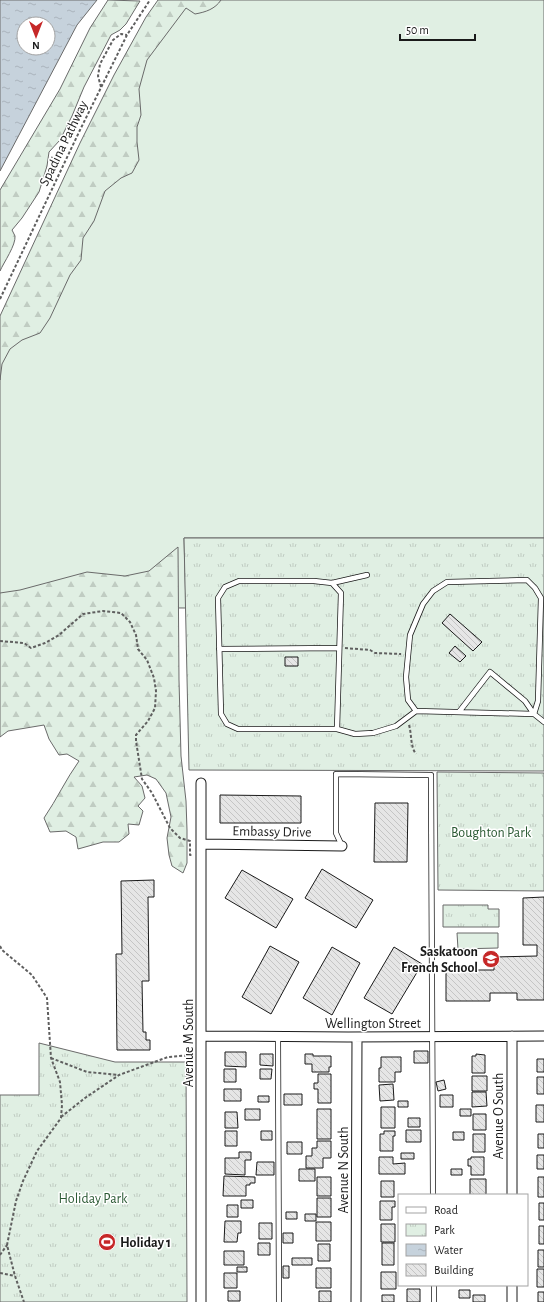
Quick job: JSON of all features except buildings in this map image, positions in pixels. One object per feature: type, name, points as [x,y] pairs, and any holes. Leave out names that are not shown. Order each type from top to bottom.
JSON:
[{"type":"street","name":"Avenue M South","points":[[201,783],[201,1302]]},
{"type":"street","name":"Embassy Drive","points":[[201,844],[342,846]]},
{"type":"street","name":"Wellington Street","points":[[202,1036],[357,1038],[544,1036]]},
{"type":"street","name":"Avenue O South","points":[[512,1036],[512,1194]]},
{"type":"street","name":"Avenue N South","points":[[356,1302],[357,1038]]},
{"type":"street","points":[[512,1286],[512,1302]]},
{"type":"lane","points":[[367,575],[332,583],[239,582],[225,587],[218,598],[222,714],[227,724],[238,729],[336,730],[355,734],[373,733],[396,726],[416,711],[534,714]]},
{"type":"lane","points":[[416,711],[408,700],[406,677],[410,635],[423,604],[433,591],[447,582],[527,580],[535,588],[541,598],[542,616],[538,701],[534,714]]},
{"type":"lane","points":[[332,583],[340,593],[336,730]]},
{"type":"lane","points":[[219,649],[339,648]]},
{"type":"lane","points":[[459,712],[490,672],[525,701],[534,714],[544,722]]},
{"type":"lane","points":[[342,846],[336,833],[336,774],[432,775],[433,1194]]},
{"type":"lane","points":[[278,1037],[279,1302]]},
{"type":"lane","points":[[434,1286],[434,1302]]},
{"type":"path","name":"Spadina Pathway","points":[[0,299],[76,137],[127,35],[150,0]]},
{"type":"path","points":[[101,87],[98,76],[100,64],[113,40],[121,34],[127,35]]},
{"type":"path","points":[[0,641],[24,643],[31,648],[45,643],[59,635],[83,614],[103,610],[121,613],[130,622],[136,635],[138,649],[147,660],[154,678],[156,691],[155,708],[148,721],[136,735],[142,779],[152,793],[170,828],[180,838],[190,841],[190,855],[201,855]]},
{"type":"path","points":[[339,648],[370,650],[375,653],[408,655]]},
{"type":"path","points":[[406,718],[411,732],[412,749],[416,754]]},
{"type":"path","points":[[0,946],[1,951],[32,975],[47,998],[51,1058],[60,1082],[62,1105],[60,1118]]},
{"type":"path","points":[[0,1255],[7,1245],[16,1201],[23,1181],[37,1151],[60,1118],[85,1098],[119,1075],[168,1057],[202,1054]]},
{"type":"path","points":[[51,1058],[88,1072],[119,1075]]},
{"type":"path","points":[[7,1245],[24,1302]]},
{"type":"path","points":[[0,1273],[15,1276]]},
{"type":"green space","points":[[108,0],[140,1],[126,24],[120,30],[111,35],[84,87],[60,140],[49,152],[47,166],[39,192],[22,218],[12,230],[15,236],[14,244],[0,271],[0,190],[60,89],[90,28]]},
{"type":"green space","points":[[158,0],[221,0],[213,8],[195,14],[186,8],[147,60],[139,89],[141,115],[137,127],[137,142],[139,160],[132,173],[121,178],[105,191],[94,221],[83,238],[81,260],[70,275],[50,318],[40,333],[22,340],[10,349],[2,364],[0,380],[0,316],[80,143],[114,75],[146,17]]},
{"type":"green space","points":[[173,0],[544,0],[544,538],[184,538],[186,608],[0,607],[0,350]]},
{"type":"green space","points":[[184,538],[544,538],[544,771],[189,770]]},
{"type":"green space","points":[[178,547],[181,756],[186,801],[187,830],[187,863],[183,873],[172,866],[167,838],[171,817],[166,793],[156,779],[147,775],[134,777],[142,786],[145,798],[138,806],[143,811],[139,825],[128,824],[129,834],[119,842],[103,842],[78,849],[76,837],[66,831],[50,832],[44,818],[79,761],[67,754],[59,755],[49,739],[44,725],[8,731],[0,737],[0,593],[20,590],[87,572],[125,576],[149,571]]},
{"type":"green space","name":"Boughton Park","points":[[437,772],[544,773],[544,891],[438,890]]},
{"type":"green space","points":[[443,905],[488,905],[488,909],[499,909],[499,927],[443,927]]},
{"type":"green space","points":[[457,933],[498,933],[498,948],[458,949]]},
{"type":"green space","name":"Holiday Park","points":[[39,1043],[115,1062],[186,1062],[187,1302],[0,1302],[0,1095],[39,1095]]},
{"type":"water","points":[[0,0],[97,0],[77,25],[0,171]]},
{"type":"place","name":"Saskatoon French School","points":[[491,959]]},
{"type":"place","name":"Holiday 1","points":[[107,1242]]}]
